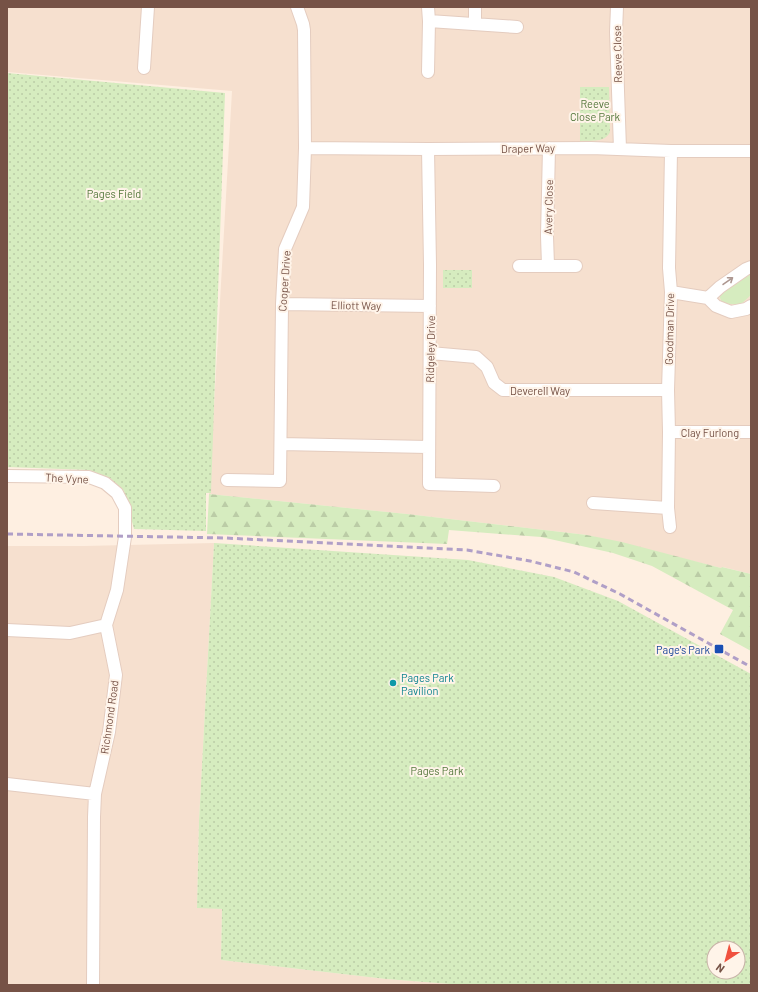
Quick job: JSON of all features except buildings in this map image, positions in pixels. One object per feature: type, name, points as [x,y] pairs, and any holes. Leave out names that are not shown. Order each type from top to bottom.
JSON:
[{"type":"street","points":[[144,68],[148,7]]},
{"type":"street","name":"Cooper Drive","points":[[227,480],[280,481],[282,304],[285,249],[303,207],[303,24],[297,7]]},
{"type":"street","points":[[428,7],[428,72]]},
{"type":"street","points":[[475,7],[475,23]]},
{"type":"street","name":"Reeve Close","points":[[617,7],[616,32],[620,149]]},
{"type":"street","points":[[429,21],[517,27]]},
{"type":"street","name":"Draper Way","points":[[304,148],[591,148],[751,152]]},
{"type":"street","name":"Avery Close","points":[[548,265],[547,236],[549,148]]},
{"type":"street","name":"Ridgeley Drive","points":[[428,149],[430,306],[428,447],[429,484],[494,486]]},
{"type":"street","name":"Goodman Drive","points":[[670,527],[668,508],[668,390],[671,292],[669,268],[671,151]]},
{"type":"street","points":[[519,266],[576,266]]},
{"type":"street","points":[[708,298],[720,287],[751,267]]},
{"type":"street","points":[[671,292],[708,298],[716,306],[731,312],[746,309],[751,306]]},
{"type":"street","name":"Elliott Way","points":[[282,304],[430,306]]},
{"type":"street","name":"Deverell Way","points":[[430,353],[476,357],[487,367],[494,383],[503,390],[668,390]]},
{"type":"street","name":"Clay Furlong","points":[[669,432],[751,432]]},
{"type":"street","points":[[281,444],[428,447]]},
{"type":"street","name":"The Vyne","points":[[7,476],[89,477],[105,483],[117,493],[125,508],[125,537],[120,569]]},
{"type":"street","points":[[593,503],[668,508]]},
{"type":"street","name":"Richmond Road","points":[[93,985],[94,817],[96,794],[109,732],[116,675],[106,625],[117,590],[120,569]]},
{"type":"street","points":[[7,630],[70,633],[106,625]]},
{"type":"street","points":[[7,784],[96,794]]},
{"type":"shaded area","points":[[7,7],[751,7],[751,574],[587,535],[407,514],[209,494],[232,91],[7,72]]},
{"type":"shaded area","points":[[214,543],[199,821],[197,907],[222,909],[221,960],[386,979],[463,985],[7,985],[7,546]]},
{"type":"green space","name":"Pages Field","points":[[7,73],[225,93],[211,493],[206,493],[206,531],[134,529],[124,491],[110,478],[89,470],[7,467]]},
{"type":"green space","name":"Reeve Close Park","points":[[580,87],[609,87],[610,132],[605,138],[580,141]]},
{"type":"green space","points":[[443,270],[472,270],[472,288],[443,288]]},
{"type":"green space","points":[[751,274],[751,295],[740,305],[722,303],[719,295]]},
{"type":"green space","points":[[209,494],[407,514],[587,535],[622,542],[721,568],[751,574],[751,651],[720,634],[733,610],[652,566],[613,553],[541,537],[449,530],[447,544],[207,534]]},
{"type":"green space","name":"Pages Park","points":[[214,543],[468,560],[554,577],[618,601],[751,674],[751,985],[463,985],[386,979],[221,960],[222,909],[197,908],[199,821]]},
{"type":"railway","points":[[7,534],[225,538],[467,550],[530,561],[574,572],[620,594],[751,667]]},
{"type":"place","name":"Page's Park","points":[[719,649]]},
{"type":"place","name":"Pages Park Pavilion","points":[[393,683]]}]
